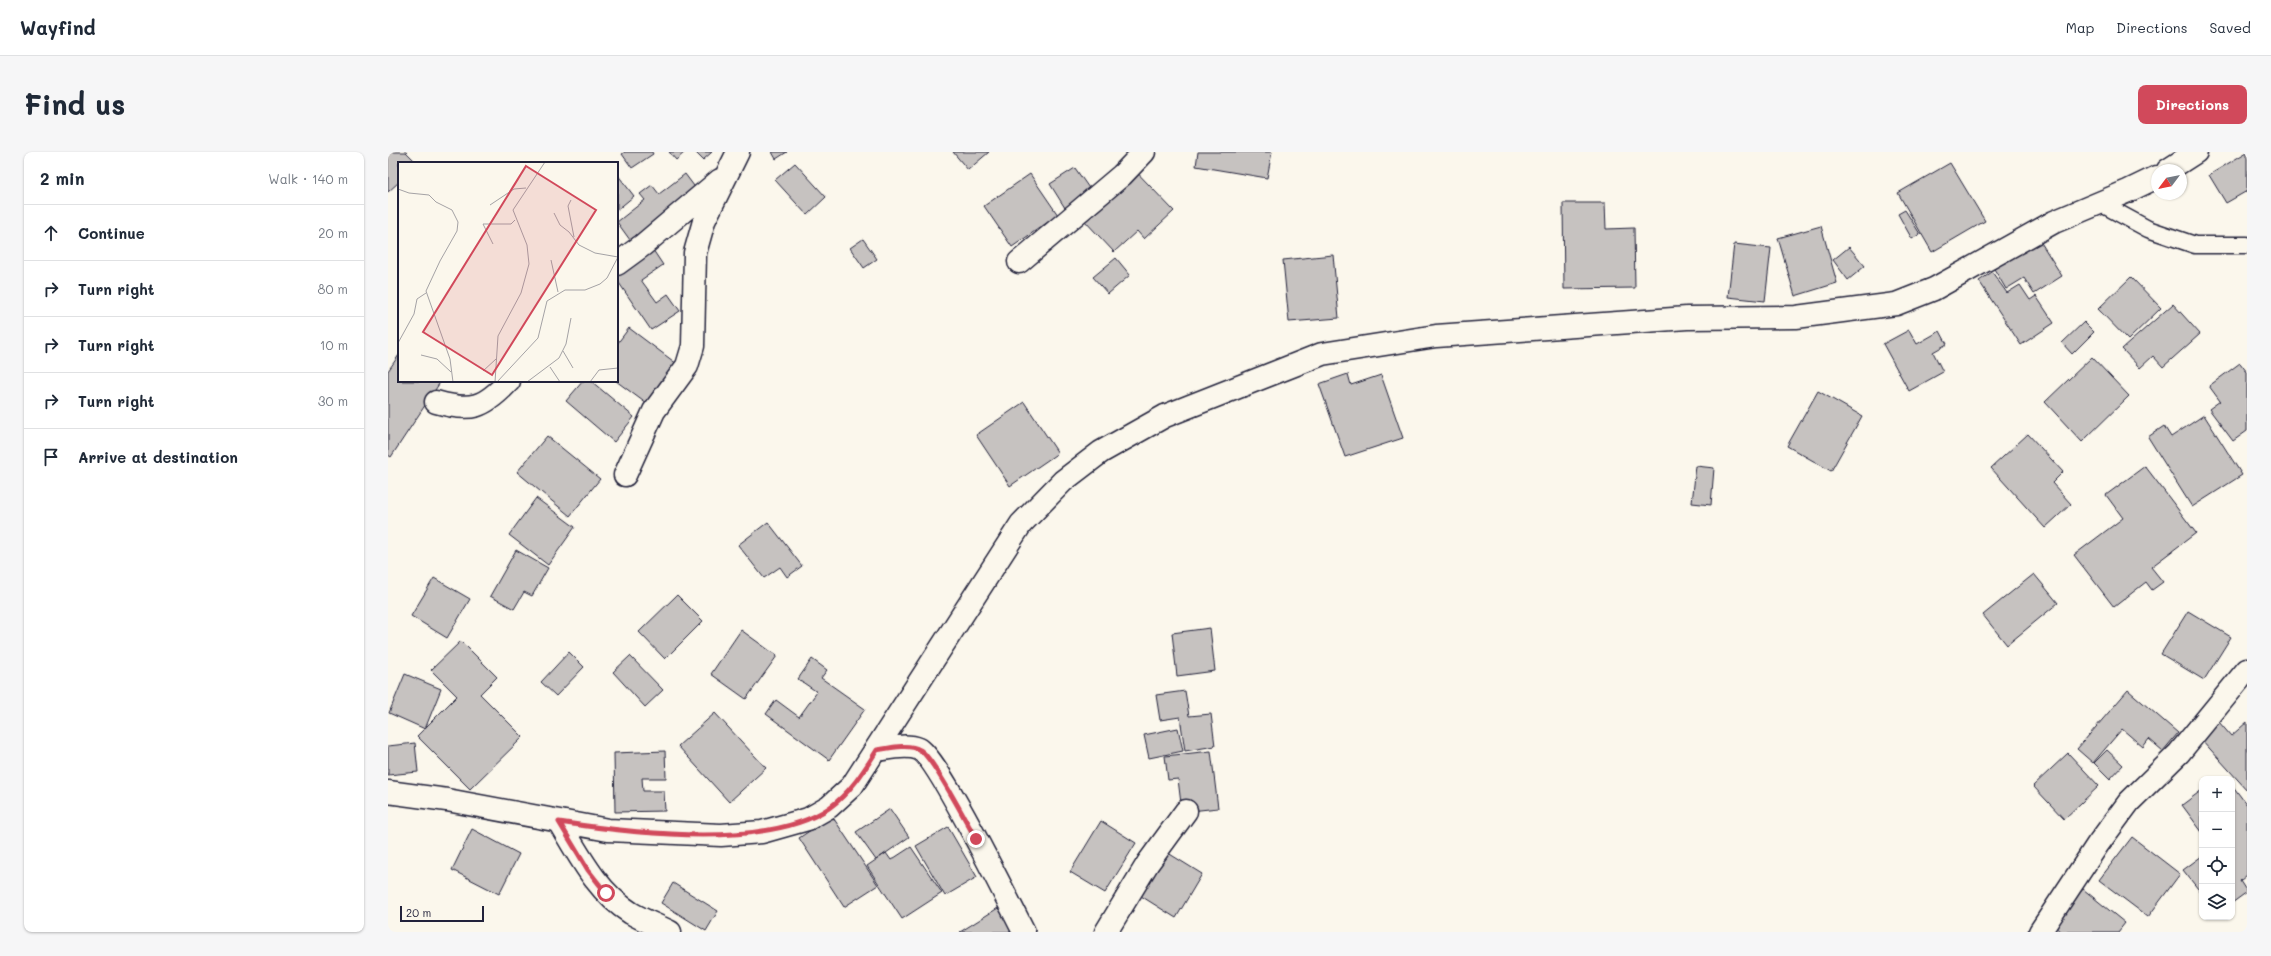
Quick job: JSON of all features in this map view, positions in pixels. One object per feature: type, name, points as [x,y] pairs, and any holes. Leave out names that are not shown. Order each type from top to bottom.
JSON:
[{"type":"main road","points":[[625,475],[654,411],[687,366],[693,346],[695,253],[704,221],[738,152]]},
{"type":"main road","points":[[1019,262],[1122,175],[1144,152]]},
{"type":"main road","points":[[2177,164],[2196,152]]},
{"type":"main road","points":[[618,263],[643,245],[726,175]]},
{"type":"main road","points":[[388,792],[447,800],[608,830],[721,835],[762,832],[808,819],[830,807],[852,786],[877,750],[1021,524],[1063,481],[1082,466],[1101,452],[1165,416],[1322,354],[1436,336],[1687,318],[1796,317],[1896,304],[1934,288],[2054,222],[2151,180]]},
{"type":"main road","points":[[436,402],[458,408],[479,405],[499,391],[508,382]]},
{"type":"main road","points":[[2040,932],[2098,844],[2129,802],[2179,752],[2247,670]]},
{"type":"main road","points":[[877,750],[906,747],[920,749],[931,762],[976,839],[1024,932]]},
{"type":"main road","points":[[1106,932],[1148,863],[1186,811]]},
{"type":"main road","points":[[559,822],[588,870],[606,893],[631,913],[670,932]]},
{"type":"lane","points":[[2100,203],[2148,229],[2195,245],[2247,245]]},
{"type":"building","points":[[388,152],[406,152],[416,162],[398,162],[398,183],[388,192]]},
{"type":"building","points":[[625,152],[652,152],[653,154],[632,168],[622,154]]},
{"type":"building","points":[[669,152],[685,152],[676,160]]},
{"type":"building","points":[[695,152],[712,152],[703,160]]},
{"type":"building","points":[[772,152],[787,152],[776,159]]},
{"type":"building","points":[[953,152],[989,152],[968,170]]},
{"type":"building","points":[[1198,152],[1272,152],[1267,178],[1196,166]]},
{"type":"building","points":[[2247,152],[2247,191],[2226,203],[2209,175]]},
{"type":"building","points":[[1127,162],[1174,211],[1144,239],[1137,231],[1114,252],[1083,219]]},
{"type":"building","points":[[795,163],[826,197],[807,215],[775,180]]},
{"type":"building","points":[[1950,163],[1985,221],[1932,252],[1898,193]]},
{"type":"building","points":[[1075,168],[1091,191],[1065,208],[1050,184]]},
{"type":"building","points":[[685,174],[697,190],[630,240],[618,221],[645,200],[640,194],[652,185],[659,194]]},
{"type":"building","points":[[1030,174],[1058,215],[1012,247],[984,206]]},
{"type":"building","points":[[618,175],[634,196],[618,209]]},
{"type":"building","points":[[1563,203],[1605,203],[1606,229],[1634,228],[1635,288],[1564,289]]},
{"type":"building","points":[[1905,210],[1920,234],[1912,239],[1898,214]]},
{"type":"building","points":[[1821,226],[1837,283],[1795,296],[1778,238]]},
{"type":"building","points":[[2035,233],[2062,276],[2034,294],[2024,278],[2006,289],[1990,262]]},
{"type":"building","points":[[863,239],[877,259],[864,268],[850,248]]},
{"type":"building","points":[[1734,244],[1771,248],[1765,301],[1728,297]]},
{"type":"building","points":[[651,247],[663,265],[641,280],[657,302],[668,294],[680,311],[651,330],[618,281],[618,269]]},
{"type":"building","points":[[1849,247],[1865,266],[1848,280],[1833,260]]},
{"type":"building","points":[[1333,255],[1339,318],[1289,322],[1283,260]]},
{"type":"building","points":[[1116,258],[1130,275],[1108,294],[1093,277]]},
{"type":"building","points":[[1992,272],[2007,293],[2020,285],[2030,300],[2036,296],[2054,323],[2021,345],[1979,281]]},
{"type":"building","points":[[2131,277],[2161,308],[2128,340],[2098,309]]},
{"type":"building","points":[[2173,304],[2200,334],[2163,367],[2153,356],[2140,368],[2122,349]]},
{"type":"building","points":[[2084,322],[2094,332],[2072,354],[2062,343]]},
{"type":"building","points":[[629,328],[677,364],[647,404],[617,382],[618,343]]},
{"type":"building","points":[[1909,330],[1917,344],[1940,331],[1947,344],[1933,352],[1943,372],[1909,391],[1883,344]]},
{"type":"building","points":[[398,356],[398,382],[440,382],[391,457],[388,455],[388,371]]},
{"type":"building","points":[[2092,357],[2129,396],[2082,442],[2045,402]]},
{"type":"building","points":[[2240,363],[2247,372],[2247,431],[2233,441],[2209,409],[2220,401],[2209,386]]},
{"type":"building","points":[[1348,374],[1351,385],[1381,375],[1403,438],[1345,457],[1319,384]]},
{"type":"building","points":[[582,382],[592,382],[634,417],[614,442],[566,401]]},
{"type":"building","points":[[1818,391],[1862,416],[1831,471],[1787,446]]},
{"type":"building","points":[[1024,402],[1058,453],[1010,486],[976,435]]},
{"type":"building","points":[[2204,415],[2242,475],[2192,507],[2148,437],[2164,426],[2171,437]]},
{"type":"building","points":[[2028,434],[2063,472],[2052,483],[2071,504],[2045,528],[1991,468]]},
{"type":"building","points":[[547,436],[600,479],[570,516],[517,472]]},
{"type":"building","points":[[1696,466],[1714,468],[1711,505],[1692,503]]},
{"type":"building","points":[[2145,466],[2196,533],[2151,567],[2163,582],[2152,590],[2146,582],[2114,607],[2074,555],[2123,518],[2106,495]]},
{"type":"building","points":[[536,498],[575,527],[548,565],[509,535]]},
{"type":"building","points":[[768,522],[802,566],[787,577],[780,567],[764,578],[738,545]]},
{"type":"building","points":[[516,550],[548,568],[532,596],[524,592],[514,609],[490,596]]},
{"type":"building","points":[[2034,574],[2058,603],[2007,645],[1983,615]]},
{"type":"building","points":[[434,578],[470,599],[447,638],[411,616]]},
{"type":"building","points":[[677,595],[703,621],[665,659],[639,632]]},
{"type":"building","points":[[2188,611],[2231,637],[2204,680],[2161,654]]},
{"type":"building","points":[[1210,628],[1215,671],[1177,676],[1172,633]]},
{"type":"building","points":[[741,630],[777,656],[746,699],[711,674]]},
{"type":"building","points":[[461,641],[497,677],[480,694],[523,737],[470,789],[417,736],[457,696],[431,670]]},
{"type":"building","points":[[569,652],[584,667],[556,696],[541,682]]},
{"type":"building","points":[[630,656],[663,690],[645,707],[613,672]]},
{"type":"building","points":[[812,659],[827,670],[821,678],[865,709],[829,760],[766,714],[776,700],[799,717],[817,692],[798,679]]},
{"type":"building","points":[[405,674],[441,689],[425,729],[389,713]]},
{"type":"building","points":[[2128,690],[2178,733],[2163,751],[2149,739],[2143,747],[2122,729],[2093,763],[2077,749]]},
{"type":"building","points":[[1185,691],[1189,716],[1211,714],[1215,746],[1185,751],[1180,717],[1160,720],[1156,695]]},
{"type":"building","points":[[715,713],[766,768],[729,802],[678,746]]},
{"type":"building","points":[[2219,722],[2231,736],[2247,722],[2247,790],[2235,776],[2201,739]]},
{"type":"building","points":[[1178,728],[1183,751],[1149,758],[1144,735]]},
{"type":"building","points":[[415,743],[418,772],[388,775],[388,746]]},
{"type":"building","points":[[2107,750],[2123,765],[2110,779],[2094,763]]},
{"type":"building","points":[[665,751],[666,778],[642,778],[643,791],[664,791],[665,811],[615,812],[614,753]]},
{"type":"building","points":[[1211,751],[1218,808],[1182,812],[1178,779],[1168,780],[1165,756]]},
{"type":"building","points":[[2068,753],[2099,786],[2064,819],[2033,786]]},
{"type":"building","points":[[2235,789],[2247,805],[2247,875],[2240,881],[2247,892],[2235,901]]},
{"type":"building","points":[[2199,792],[2199,828],[2182,805]]},
{"type":"building","points":[[890,809],[909,837],[876,860],[856,832]]},
{"type":"building","points":[[832,816],[878,885],[844,907],[799,838]]},
{"type":"building","points":[[1101,821],[1136,843],[1105,893],[1070,872]]},
{"type":"building","points":[[948,827],[977,877],[945,896],[916,846]]},
{"type":"building","points":[[472,829],[519,854],[499,894],[452,870]]},
{"type":"building","points":[[2132,837],[2180,874],[2148,917],[2099,880]]},
{"type":"building","points":[[1152,843],[1202,874],[1176,918],[1125,886]]},
{"type":"building","points":[[911,847],[942,893],[902,919],[867,866],[886,853],[891,860]]},
{"type":"building","points":[[2199,858],[2199,890],[2183,870]]},
{"type":"building","points":[[673,883],[718,911],[706,931],[661,903]]},
{"type":"building","points":[[2083,889],[2125,923],[2118,932],[2061,932],[2053,925]]},
{"type":"building","points":[[998,908],[1013,932],[960,932]]},
{"type":"route","points":[[606,893],[588,870],[559,822],[608,830],[721,835],[762,832],[808,819],[830,807],[852,786],[877,750],[906,747],[920,749],[931,762],[976,839]]}]
